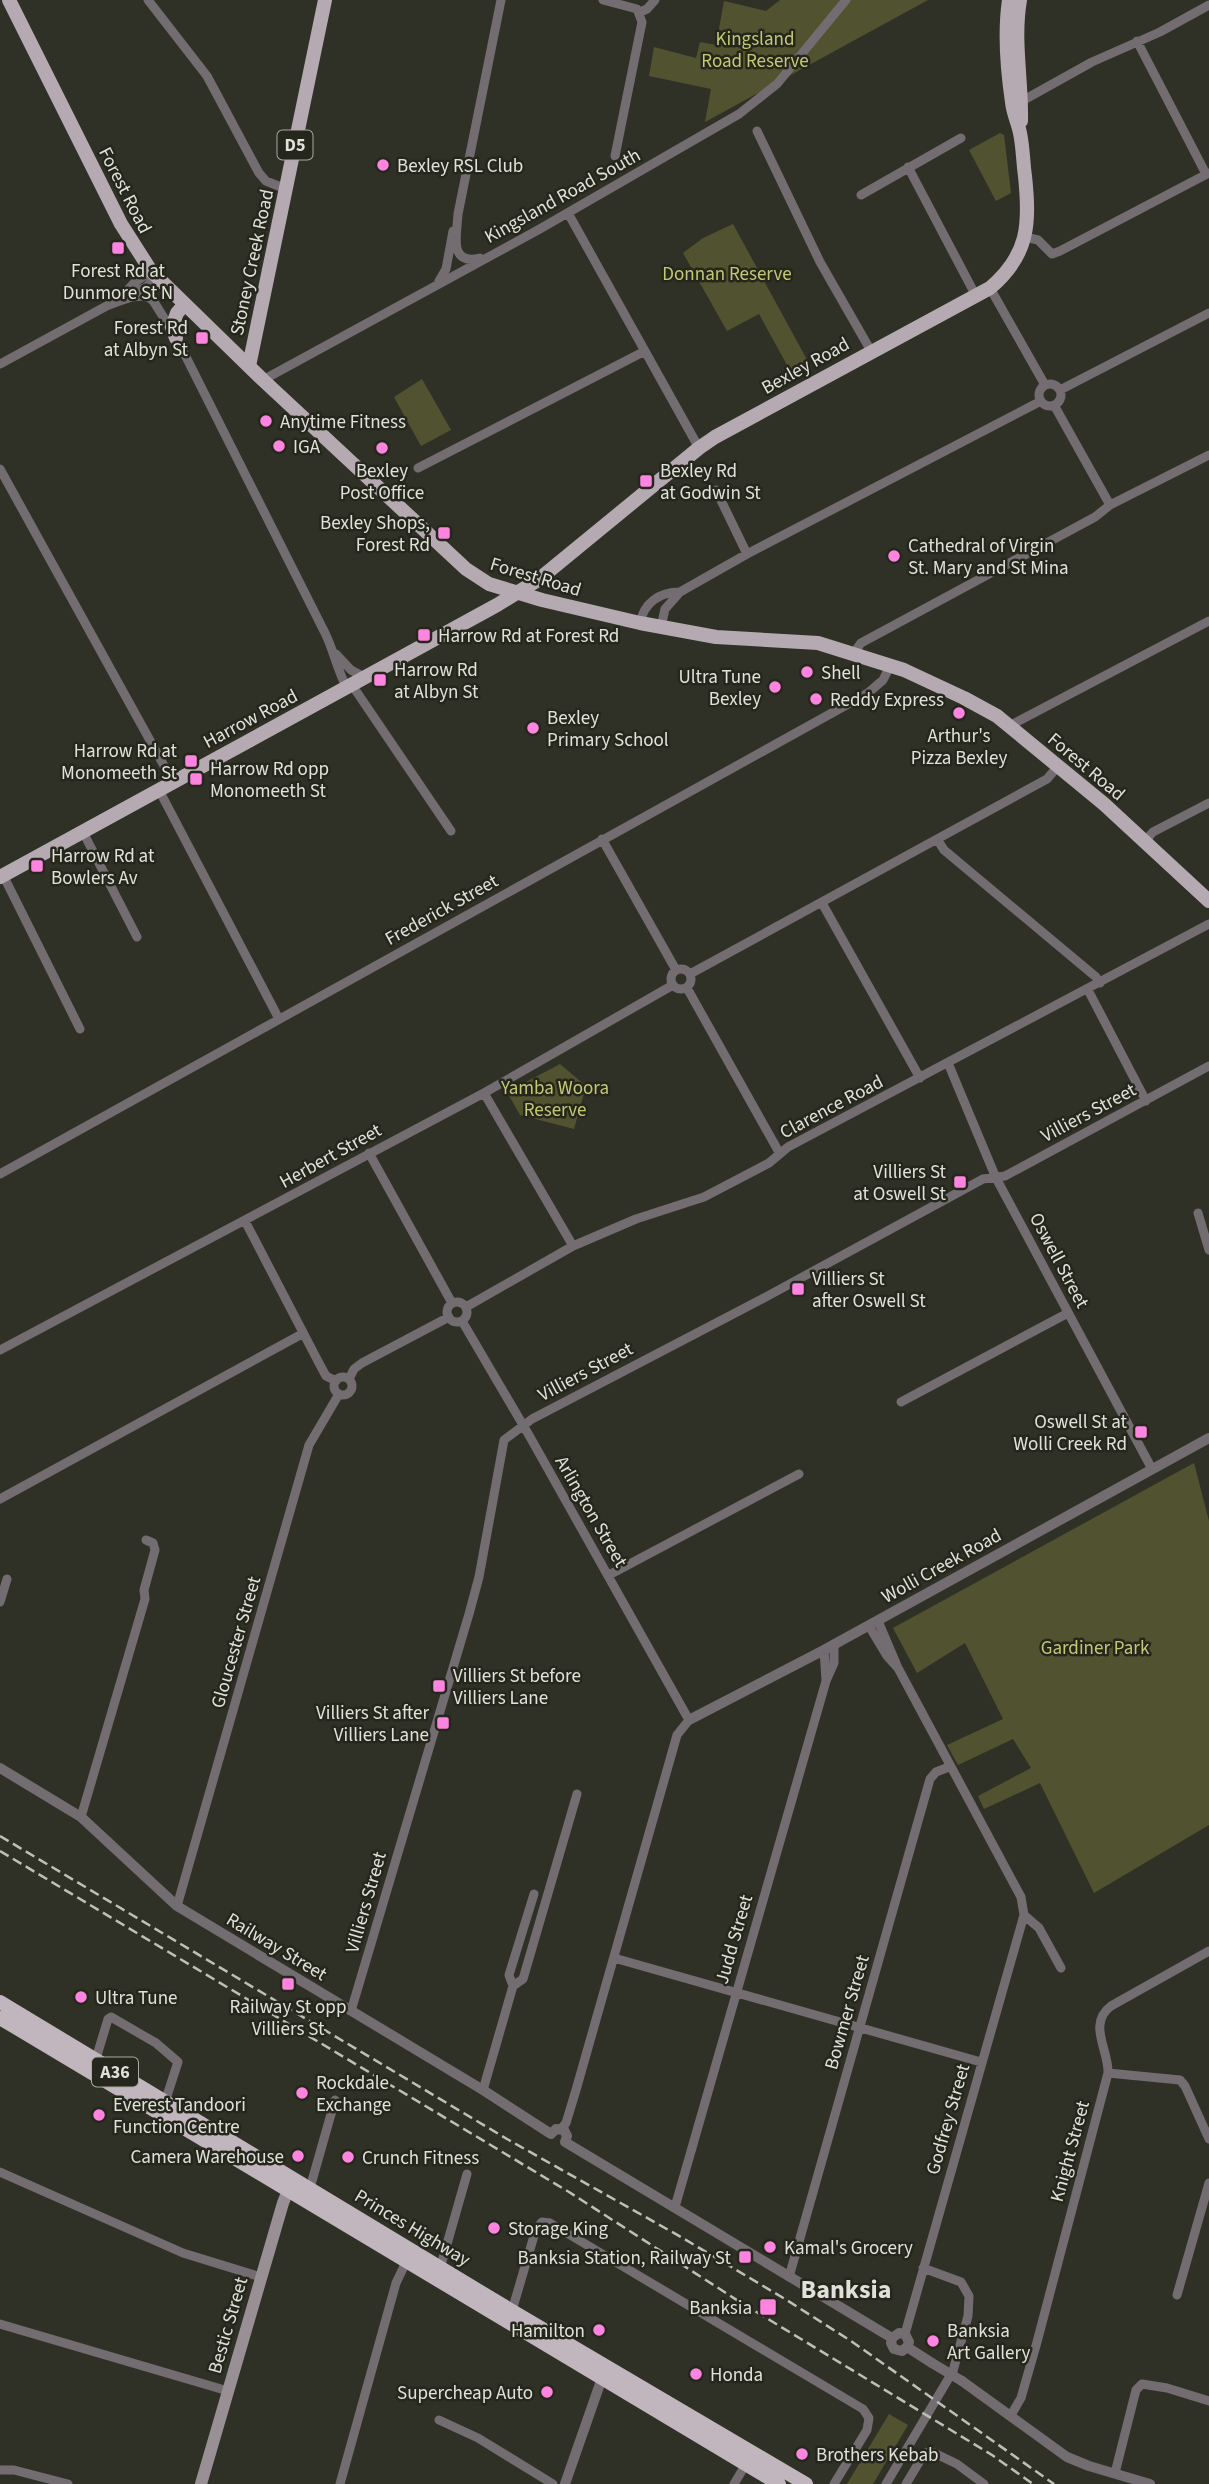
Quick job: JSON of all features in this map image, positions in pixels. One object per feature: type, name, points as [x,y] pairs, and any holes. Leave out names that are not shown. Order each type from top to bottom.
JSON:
[{"type":"highway","name":"Princes Highway","points":[[0,2002],[94,2067]]},
{"type":"highway","name":"Princes Highway","points":[[0,2018],[94,2067],[410,2255],[602,2378],[779,2484]]},
{"type":"highway","name":"Princes Highway","points":[[291,2185],[310,2188],[410,2255]]},
{"type":"highway","name":"Princes Highway","points":[[510,2317],[806,2484]]},
{"type":"main road","name":"Forest Road","points":[[9,0],[121,224],[153,274],[466,569],[489,584],[640,623],[716,637],[809,642],[891,666],[978,705],[1009,726],[1059,765],[1209,901]]},
{"type":"main road","name":"Stoney Creek Road","points":[[249,366],[325,0]]},
{"type":"main road","name":"Bexley Road","points":[[1009,0],[1006,31],[1008,71],[1012,106],[1020,135]]},
{"type":"main road","name":"Bexley Road","points":[[517,592],[538,580],[575,551],[699,448],[871,351],[990,288],[1016,260],[1025,237],[1027,202],[1020,135],[1022,101],[1017,55],[1020,0]]},
{"type":"main road","points":[[176,338],[189,309]]},
{"type":"main road","name":"Harrow Road","points":[[1,876],[366,678],[517,592]]},
{"type":"main road","name":"Bestic Street","points":[[201,2484],[261,2277],[291,2185]]},
{"type":"street","points":[[148,0],[206,76],[258,173],[266,181],[286,189]]},
{"type":"street","points":[[430,289],[444,274],[501,0]]},
{"type":"street","points":[[603,0],[635,7],[640,12],[642,27],[615,156]]},
{"type":"street","points":[[640,12],[655,0]]},
{"type":"street","name":"Kingsland Road South","points":[[263,380],[568,213],[740,114],[782,78],[846,0]]},
{"type":"street","points":[[1022,101],[1084,66],[1160,32],[1209,5]]},
{"type":"street","points":[[1025,237],[1038,240],[1052,254],[1208,173],[1137,41]]},
{"type":"street","points":[[757,131],[820,262],[871,351]]},
{"type":"street","points":[[861,195],[961,138]]},
{"type":"street","points":[[908,167],[976,296]]},
{"type":"street","points":[[568,213],[699,448]]},
{"type":"street","points":[[458,214],[456,247],[460,256],[476,259],[504,247]]},
{"type":"street","points":[[0,364],[108,305],[153,274]]},
{"type":"street","points":[[990,288],[1045,385]]},
{"type":"street","points":[[108,305],[139,297],[150,298],[176,338],[334,653],[340,676],[451,831]]},
{"type":"street","points":[[1060,390],[1209,313]]},
{"type":"street","points":[[418,468],[645,351]]},
{"type":"street","points":[[1053,384],[1060,390],[1060,399],[1054,405],[1049,406],[1041,401],[1039,393],[1045,385],[1053,384]]},
{"type":"street","points":[[661,627],[665,609],[680,592],[747,554],[1041,401]]},
{"type":"street","points":[[1054,405],[1110,505]]},
{"type":"street","points":[[853,654],[861,643],[1095,517],[1110,505],[1209,455]]},
{"type":"street","points":[[0,469],[173,782]]},
{"type":"street","points":[[716,490],[747,554]]},
{"type":"street","points":[[640,623],[649,603],[668,592],[680,592]]},
{"type":"street","points":[[1009,726],[1209,621]]},
{"type":"street","points":[[334,653],[351,670],[366,678]]},
{"type":"street","name":"Frederick Street","points":[[0,1174],[868,693],[883,680],[891,666]]},
{"type":"street","points":[[690,974],[1047,779],[1059,765]]},
{"type":"street","points":[[159,790],[279,1019]]},
{"type":"street","points":[[1145,841],[1153,832],[1209,803]]},
{"type":"street","points":[[83,832],[137,937]]},
{"type":"street","points":[[602,839],[676,970]]},
{"type":"street","points":[[937,839],[944,850],[1100,983]]},
{"type":"street","points":[[1,876],[79,1029]]},
{"type":"street","points":[[822,903],[920,1079]]},
{"type":"street","name":"Clarence Road","points":[[466,1307],[573,1246],[636,1219],[704,1198],[769,1163],[780,1154],[1209,924]]},
{"type":"street","points":[[684,969],[690,974],[691,982],[687,988],[679,989],[673,985],[671,977],[676,970],[684,969]]},
{"type":"street","name":"Herbert Street","points":[[0,1350],[484,1093],[673,985]]},
{"type":"street","points":[[687,988],[780,1154]]},
{"type":"street","points":[[1088,990],[1146,1101]]},
{"type":"street","name":"Oswell Street","points":[[948,1063],[996,1178],[1152,1469]]},
{"type":"street","name":"Villiers Street","points":[[351,2011],[479,1577],[504,1440],[523,1424],[983,1179],[1005,1176],[1209,1066]]},
{"type":"street","points":[[484,1093],[573,1246]]},
{"type":"street","points":[[369,1153],[452,1303]]},
{"type":"street","points":[[1198,1213],[1209,1250]]},
{"type":"street","points":[[245,1222],[326,1376],[336,1381]]},
{"type":"street","points":[[460,1302],[466,1307],[467,1315],[462,1321],[449,1317],[447,1310],[452,1303],[460,1302]]},
{"type":"street","points":[[901,1402],[1068,1313]]},
{"type":"street","points":[[349,1379],[354,1369],[362,1363],[449,1317]]},
{"type":"street","name":"Arlington Street","points":[[462,1321],[609,1575],[689,1720]]},
{"type":"street","points":[[0,1499],[302,1334]]},
{"type":"street","points":[[344,1377],[349,1379],[351,1391],[345,1395],[339,1394],[334,1386],[336,1381],[344,1377]]},
{"type":"street","name":"Gloucester Street","points":[[177,1906],[309,1445],[339,1394]]},
{"type":"street","name":"Wolli Creek Road","points":[[689,1720],[829,1647],[1209,1438]]},
{"type":"street","points":[[609,1575],[799,1474]]},
{"type":"street","points":[[81,1817],[145,1600],[144,1590],[155,1550],[153,1543],[146,1540]]},
{"type":"street","points":[[0,1602],[7,1579]]},
{"type":"street","points":[[873,1623],[893,1652],[898,1668],[949,1767],[1021,1897],[1024,1915],[1039,1928],[1061,1968]]},
{"type":"street","name":"Judd Street","points":[[675,2207],[826,1681],[834,1663],[829,1647]]},
{"type":"street","points":[[556,2131],[566,2123],[677,1735],[689,1720]]},
{"type":"street","name":"Bowmer Street","points":[[789,2277],[930,1779],[936,1772],[949,1767]]},
{"type":"street","name":"Railway Street","points":[[0,1768],[81,1817],[177,1906],[556,2131],[551,2138],[555,2144],[565,2142],[675,2207]]},
{"type":"street","points":[[513,1986],[523,1979],[577,1794]]},
{"type":"street","points":[[483,2090],[513,1986],[509,1975],[534,1895]]},
{"type":"street","name":"Godfrey Street","points":[[905,2334],[1024,1915]]},
{"type":"street","name":"Knight Street","points":[[1011,2415],[1021,2398],[1031,2364],[1108,2073],[1107,2058],[1099,2032],[1101,2020],[1106,2010],[1209,1951]]},
{"type":"street","points":[[614,1958],[981,2062]]},
{"type":"street","points":[[94,2067],[108,2019],[111,2017],[156,2043],[178,2062],[163,2108]]},
{"type":"street","points":[[1108,2073],[1180,2080],[1209,2139]]},
{"type":"street","points":[[310,2188],[335,2101]]},
{"type":"street","points":[[0,2172],[183,2253],[261,2277]]},
{"type":"street","points":[[439,2273],[467,2174]]},
{"type":"street","points":[[1177,2295],[1209,2183]]},
{"type":"street","points":[[675,2207],[892,2338]]},
{"type":"street","points":[[510,2317],[536,2229],[542,2222],[550,2223],[863,2409],[869,2417],[867,2430],[834,2484]]},
{"type":"street","points":[[340,2484],[396,2283],[410,2255]]},
{"type":"street","points":[[886,2484],[953,2371],[968,2316],[969,2296],[961,2282],[923,2268]]},
{"type":"street","points":[[0,2324],[228,2391]]},
{"type":"street","points":[[899,2333],[905,2334],[909,2342],[907,2347],[902,2351],[894,2348],[892,2338],[899,2333]]},
{"type":"street","points":[[907,2347],[962,2381],[1067,2457],[1150,2484]]},
{"type":"street","points":[[565,2484],[602,2378]]},
{"type":"street","points":[[1115,2473],[1136,2390],[1142,2384],[1167,2388],[1209,2401]]},
{"type":"street","points":[[439,2420],[478,2438],[553,2484]]},
{"type":"street","points":[[906,2484],[924,2454],[930,2451],[957,2464],[984,2484]]},
{"type":"street","points":[[734,2484],[746,2464]]},
{"type":"street","points":[[0,2470],[14,2470],[68,2484]]},
{"type":"green space","name":"Kingsland Road Reserve","points":[[780,0],[928,0],[705,122],[711,89],[649,76],[654,47],[696,58],[700,42],[716,45],[724,1],[766,11]]},
{"type":"green space","points":[[1000,133],[1004,135],[1011,193],[996,201],[969,150]]},
{"type":"green space","name":"Donnan Reserve","points":[[733,224],[811,367],[793,376],[759,314],[727,331],[683,253],[703,238]]},
{"type":"green space","points":[[422,379],[451,430],[421,446],[394,397]]},
{"type":"green space","name":"Yamba Woora Reserve","points":[[560,1064],[586,1086],[574,1129],[520,1115],[507,1092]]},
{"type":"green space","name":"Gardiner Park","points":[[1194,1463],[1209,1521],[1209,1825],[1094,1893],[1040,1783],[984,1809],[978,1796],[1031,1768],[1013,1739],[958,1765],[947,1745],[1003,1719],[965,1643],[917,1673],[893,1628]]},
{"type":"green space","points":[[889,2414],[908,2425],[873,2484],[847,2484]]},
{"type":"railway","points":[[0,1836],[507,2139],[785,2299],[851,2341],[1054,2484]]},
{"type":"railway","points":[[0,1851],[569,2192],[740,2302],[992,2455],[1033,2484]]},
{"type":"place","name":"Bexley RSL Club","points":[[383,165]]},
{"type":"place","name":"Forest Rd at Dunmore St N","points":[[118,248]]},
{"type":"place","name":"Forest Rd at Albyn St","points":[[202,338]]},
{"type":"place","name":"Anytime Fitness","points":[[266,421]]},
{"type":"place","name":"IGA","points":[[279,446]]},
{"type":"place","name":"Bexley Post Office","points":[[382,448]]},
{"type":"place","name":"Bexley Rd at Godwin St","points":[[646,481]]},
{"type":"place","name":"Bexley Shops, Forest Rd","points":[[444,533]]},
{"type":"place","name":"Cathedral of Virgin St. Mary and St Mina","points":[[894,556]]},
{"type":"place","name":"Harrow Rd at Forest Rd","points":[[424,635]]},
{"type":"place","name":"Shell","points":[[807,672]]},
{"type":"place","name":"Harrow Rd at Albyn St","points":[[380,680]]},
{"type":"place","name":"Ultra Tune Bexley","points":[[775,687]]},
{"type":"place","name":"Reddy Express","points":[[816,699]]},
{"type":"place","name":"Arthur's Pizza Bexley","points":[[959,713]]},
{"type":"place","name":"Bexley Primary School","points":[[533,728]]},
{"type":"place","name":"Harrow Rd at Monomeeth St","points":[[191,761]]},
{"type":"place","name":"Harrow Rd opp Monomeeth St","points":[[196,779]]},
{"type":"place","name":"Harrow Rd at Bowlers Av","points":[[37,866]]},
{"type":"place","name":"Villiers St at Oswell St","points":[[960,1182]]},
{"type":"place","name":"Villiers St after Oswell St","points":[[798,1289]]},
{"type":"place","name":"Oswell St at Wolli Creek Rd","points":[[1141,1432]]},
{"type":"place","name":"Villiers St before Villiers Lane","points":[[439,1686]]},
{"type":"place","name":"Villiers St after Villiers Lane","points":[[443,1723]]},
{"type":"place","name":"Railway St opp Villiers St","points":[[288,1984]]},
{"type":"place","name":"Ultra Tune","points":[[81,1997]]},
{"type":"place","name":"Rockdale Exchange","points":[[302,2093]]},
{"type":"place","name":"Everest Tandoori Function Centre","points":[[99,2115]]},
{"type":"place","name":"Camera Warehouse","points":[[298,2156]]},
{"type":"place","name":"Crunch Fitness","points":[[348,2157]]},
{"type":"place","name":"Storage King","points":[[494,2228]]},
{"type":"place","name":"Kamal's Grocery","points":[[770,2247]]},
{"type":"place","name":"Banksia Station, Railway St","points":[[745,2257]]},
{"type":"place","name":"Banksia","points":[[768,2307]]},
{"type":"place","name":"Hamilton","points":[[599,2330]]},
{"type":"place","name":"Banksia Art Gallery","points":[[933,2341]]},
{"type":"place","name":"Honda","points":[[696,2374]]},
{"type":"place","name":"Supercheap Auto","points":[[547,2392]]},
{"type":"place","name":"Brothers Kebab","points":[[802,2454]]},
{"type":"district","name":"Banksia","points":[[846,2289]]}]
